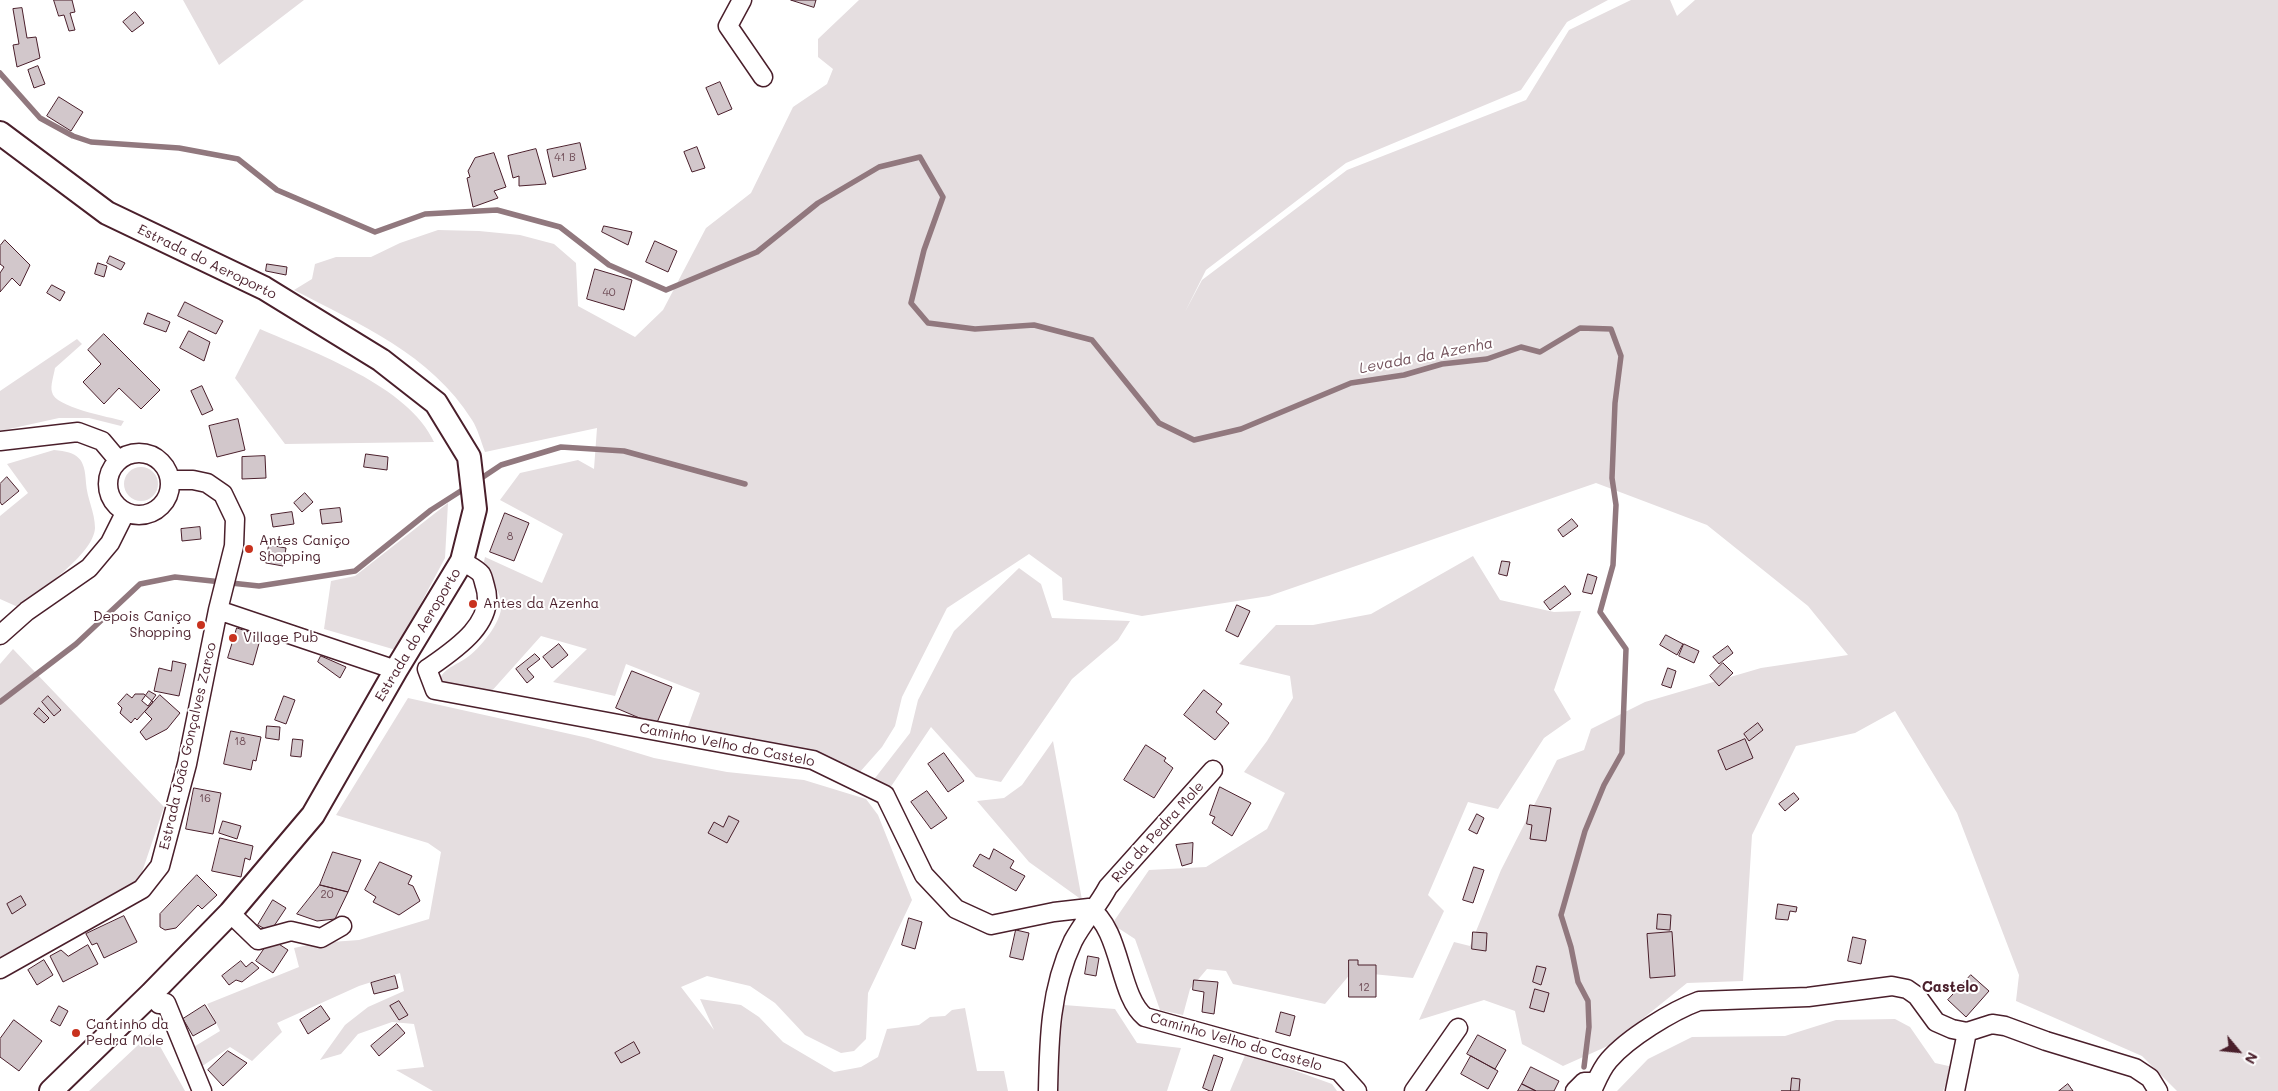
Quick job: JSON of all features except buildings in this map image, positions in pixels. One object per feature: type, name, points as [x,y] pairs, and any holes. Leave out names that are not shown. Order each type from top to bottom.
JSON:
[{"type":"main road","name":"Estrada do Aeroporto","points":[[0,133],[107,213],[248,278],[381,360],[436,403],[469,458],[475,509],[462,561],[396,670],[313,815],[230,914],[151,994],[50,1091]]},
{"type":"street","points":[[742,0],[728,26],[764,77]]},
{"type":"street","points":[[0,441],[78,432],[102,441],[118,460]]},
{"type":"street","points":[[137,452],[149,454],[159,460],[166,469],[170,480],[168,494],[162,505],[151,513],[138,516],[125,513],[116,506],[110,496],[108,484],[110,472],[118,460],[137,452]]},
{"type":"street","name":"Estrada João Gonçalves Zarco","points":[[0,969],[142,889],[160,866],[187,764],[218,610],[234,546],[235,519],[223,494],[207,483],[193,480],[170,480]]},
{"type":"street","points":[[0,635],[27,611],[89,568],[110,543],[125,513]]},
{"type":"street","name":"Caminho Velho do Castelo","points":[[462,561],[482,575],[487,593],[486,610],[474,630],[450,653],[427,669],[435,690],[813,760],[885,795],[924,875],[956,909],[991,925],[1084,907],[1094,911],[1102,919],[1112,941],[1135,1007],[1145,1017],[1339,1071],[1357,1091]]},
{"type":"street","points":[[218,610],[396,670]]},
{"type":"street","name":"Rua da Pedra Mole","points":[[1048,1091],[1050,1027],[1058,983],[1074,940],[1108,887],[1213,770]]},
{"type":"street","points":[[230,914],[258,940],[291,931],[321,938],[342,926]]},
{"type":"street","points":[[1575,1091],[1584,1082],[1594,1087],[1610,1058],[1646,1030],[1684,1007],[1699,1001],[1808,997],[1892,986],[1908,989],[1917,996],[1936,1022],[1952,1029],[1967,1032],[1992,1024],[2005,1026],[2046,1041],[2135,1068],[2150,1078],[2158,1091]]},
{"type":"street","points":[[151,994],[159,1004],[166,1003],[202,1091]]},
{"type":"street","points":[[1414,1091],[1458,1028]]},
{"type":"street","points":[[1955,1091],[1967,1032]]},
{"type":"shaded area","points":[[183,0],[304,0],[219,65]]},
{"type":"shaded area","points":[[859,0],[1608,0],[1567,22],[1521,90],[1346,163],[1206,270],[1185,312],[1202,280],[1347,170],[1526,100],[1569,30],[1631,0],[1670,0],[1677,16],[1695,0],[2278,0],[2278,1091],[2177,1091],[2142,1056],[2016,1001],[2019,975],[1957,813],[1895,711],[1855,733],[1796,746],[1752,835],[1743,981],[1687,983],[1610,1045],[1563,1066],[1522,1044],[1515,1011],[1484,1000],[1419,1020],[1454,942],[1470,946],[1501,870],[1557,760],[1584,750],[1591,729],[1645,702],[1761,668],[1848,655],[1808,606],[1707,525],[1596,483],[1269,596],[1142,616],[1063,600],[1062,578],[1029,554],[947,608],[902,697],[895,726],[882,747],[859,773],[687,729],[700,693],[626,664],[615,696],[553,682],[587,649],[541,636],[490,693],[442,685],[439,680],[442,675],[480,646],[500,615],[500,596],[483,566],[485,557],[542,583],[563,534],[500,500],[520,473],[578,460],[594,469],[597,428],[485,452],[472,420],[455,397],[415,359],[368,329],[294,290],[312,279],[315,264],[336,257],[371,257],[400,243],[438,230],[520,235],[554,244],[576,263],[578,306],[635,337],[663,310],[706,228],[751,193],[793,107],[827,84],[833,69],[818,57],[818,39]]},
{"type":"shaded area","points":[[260,329],[332,360],[382,388],[404,404],[422,422],[434,442],[285,444],[235,378]]},
{"type":"shaded area","points":[[77,339],[82,344],[55,368],[52,392],[55,397],[72,407],[124,421],[121,426],[89,418],[59,418],[0,431],[0,391]]},
{"type":"shaded area","points":[[54,450],[69,452],[82,462],[95,528],[92,538],[85,549],[64,572],[18,607],[0,599],[0,516],[28,493],[7,464]]},
{"type":"shaded area","points":[[141,467],[148,468],[153,472],[157,477],[157,491],[153,496],[148,500],[141,501],[134,500],[129,496],[125,491],[124,484],[125,477],[129,472],[134,468]]},
{"type":"shaded area","points":[[448,503],[445,558],[396,650],[324,629],[331,581],[355,576]]},
{"type":"shaded area","points":[[1473,556],[1500,600],[1554,612],[1581,611],[1554,690],[1571,719],[1544,738],[1498,809],[1468,802],[1428,895],[1444,911],[1413,978],[1352,972],[1325,1004],[1233,984],[1226,971],[1207,969],[1190,989],[1183,1015],[1160,1010],[1135,939],[1112,924],[1149,870],[1206,867],[1267,829],[1285,793],[1244,772],[1267,741],[1293,698],[1290,676],[1239,664],[1276,625],[1313,625],[1371,614]]},
{"type":"shaded area","points":[[1019,568],[1041,584],[1052,618],[1130,621],[1118,640],[1072,679],[1001,782],[976,777],[931,727],[890,788],[872,782],[910,733],[918,700],[954,631]]},
{"type":"shaded area","points":[[13,649],[164,807],[139,881],[0,961],[0,664]]},
{"type":"shaded area","points":[[408,698],[588,738],[654,758],[727,772],[804,780],[866,799],[878,815],[912,900],[868,993],[866,1039],[854,1051],[841,1053],[805,1035],[775,1003],[750,986],[707,976],[681,987],[714,1030],[700,999],[741,1005],[759,1017],[783,1042],[834,1072],[861,1067],[878,1057],[887,1029],[919,1025],[930,1017],[945,1016],[952,1010],[965,1008],[977,1071],[1004,1071],[1008,1091],[433,1091],[396,1070],[424,1067],[414,1024],[392,1022],[358,1034],[341,1054],[320,1060],[345,1025],[368,1007],[404,991],[400,973],[359,986],[277,1023],[282,1032],[252,1061],[230,1047],[201,1067],[192,1048],[220,1031],[207,1004],[299,967],[294,948],[317,943],[359,940],[429,919],[441,852],[428,843],[336,815]]},
{"type":"shaded area","points":[[1053,741],[1082,900],[1029,862],[977,801],[1004,798],[1022,785]]},
{"type":"shaded area","points":[[1064,1005],[1115,1009],[1137,1043],[1181,1048],[1167,1091],[1057,1091]]},
{"type":"shaded area","points":[[1895,1019],[1910,1027],[1935,1063],[1953,1067],[1943,1091],[1617,1091],[1648,1059],[1692,1037],[1785,1036],[1836,1020]]},
{"type":"shaded area","points":[[152,1032],[185,1091],[89,1091]]},
{"type":"shaded area","points":[[1246,1053],[1332,1084],[1337,1091],[1230,1091]]},
{"type":"waterway","name":"Levada da Azenha","points":[[0,73],[40,118],[73,136],[91,142],[179,148],[238,159],[277,190],[375,232],[425,214],[497,210],[560,227],[609,265],[666,290],[757,252],[818,203],[879,167],[920,157],[943,197],[924,250],[911,303],[928,323],[975,329],[1034,325],[1092,340],[1159,423],[1194,440],[1241,429],[1351,383],[1404,375],[1442,364],[1487,359],[1521,347],[1540,352],[1580,328],[1611,329],[1621,356],[1615,403],[1612,478],[1616,505],[1613,565],[1600,612],[1626,649],[1622,753],[1604,785],[1585,831],[1561,915],[1571,947],[1578,982],[1588,1001],[1589,1027],[1584,1067]]},
{"type":"waterway","points":[[477,481],[501,465],[561,447],[624,451],[745,484]]},
{"type":"waterway","points":[[0,702],[76,644],[140,584],[175,577],[259,586],[355,571],[431,510],[467,487]]},
{"type":"place","name":"Antes Caniço Shopping","points":[[249,549]]},
{"type":"place","name":"Antes da Azenha","points":[[473,604]]},
{"type":"place","name":"Depois Caniço Shopping","points":[[201,625]]},
{"type":"place","name":"Village Pub","points":[[233,638]]},
{"type":"place","name":"Cantinho da Pedra Mole","points":[[76,1033]]},
{"type":"district","name":"Castelo","points":[[1950,987]]}]
